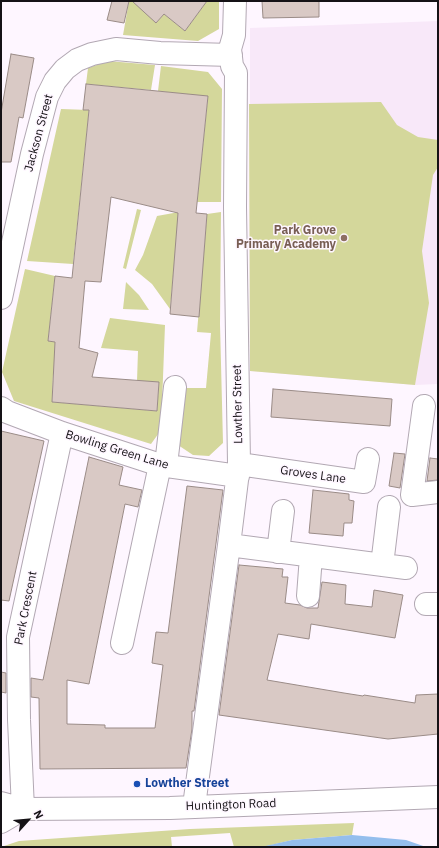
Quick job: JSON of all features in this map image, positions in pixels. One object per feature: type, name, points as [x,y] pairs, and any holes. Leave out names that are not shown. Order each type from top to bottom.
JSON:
[{"type":"street","name":"Lowther Street","points":[[194,806],[238,470],[235,207],[236,73],[232,66],[230,49],[234,35],[235,1]]},
{"type":"street","name":"Jackson Street","points":[[1,298],[34,148],[47,97],[55,81],[65,69],[77,60],[92,54],[116,49],[160,53],[231,55]]},
{"type":"street","points":[[122,644],[163,465],[175,387]]},
{"type":"street","points":[[424,406],[412,495],[438,492]]},
{"type":"street","name":"Bowling Green Lane","points":[[1,408],[7,412],[62,433],[163,465],[238,470]]},
{"type":"street","name":"Park Crescent","points":[[23,809],[19,713],[18,636],[62,433]]},
{"type":"street","name":"Groves Lane","points":[[238,470],[364,482],[368,459]]},
{"type":"street","points":[[382,565],[389,506]]},
{"type":"street","points":[[278,552],[283,511]]},
{"type":"street","points":[[229,545],[406,568]]},
{"type":"street","points":[[308,596],[311,556]]},
{"type":"street","name":"Huntington Road","points":[[1,803],[23,809],[170,808],[438,797]]},
{"type":"street","points":[[1,822],[23,809]]},
{"type":"shaded area","name":"Park Grove Primary Academy","points":[[438,21],[438,384],[415,385],[250,371],[250,28]]},
{"type":"green space","points":[[129,1],[147,1],[156,23],[164,14],[185,31],[207,1],[219,1],[219,29],[198,41],[123,35]]},
{"type":"green space","points":[[108,61],[155,65],[151,90],[86,84],[88,68]]},
{"type":"green space","points":[[161,66],[208,72],[222,89],[221,202],[197,202],[208,97],[158,91]]},
{"type":"green space","name":"Park Grove Primary Academy","points":[[381,102],[397,125],[418,137],[438,140],[438,167],[433,175],[422,251],[429,303],[415,385],[250,371],[249,104]]},
{"type":"green space","points":[[61,109],[89,110],[73,264],[27,261]]},
{"type":"green space","points":[[137,209],[141,210],[126,269],[123,268]]},
{"type":"green space","points":[[179,212],[170,309],[152,284],[135,270],[143,255],[157,216]]},
{"type":"green space","points":[[221,212],[220,324],[223,443],[209,456],[193,455],[178,445],[182,388],[206,388],[211,333],[197,332],[207,214]]},
{"type":"green space","points":[[25,269],[55,276],[48,341],[79,343],[70,375],[53,374],[52,402],[157,411],[159,383],[137,381],[138,351],[101,348],[110,318],[165,325],[161,430],[151,444],[14,401],[2,372]]},
{"type":"green space","points":[[126,282],[139,295],[149,310],[123,309]]},
{"type":"green space","points":[[354,823],[352,835],[292,840],[263,847],[234,847],[230,833],[171,837],[172,847],[1,847],[19,841],[190,829]]},
{"type":"water","points":[[352,835],[406,840],[426,847],[261,847],[292,840]]},
{"type":"building","points":[[112,1],[129,1],[124,23],[107,20]]},
{"type":"building","points":[[132,1],[207,1],[185,31],[164,14],[156,23]]},
{"type":"building","points":[[262,1],[319,1],[319,17],[263,18]]},
{"type":"building","points":[[11,54],[34,58],[23,118],[19,117],[11,162],[1,162],[1,113]]},
{"type":"building","points":[[86,84],[208,96],[196,213],[207,214],[199,317],[170,314],[178,213],[111,197],[101,282],[85,281],[79,348],[98,353],[92,377],[159,382],[157,411],[52,402],[55,342],[48,341],[55,276],[72,278],[89,110],[83,110]]},
{"type":"building","points":[[273,389],[392,399],[390,426],[271,417]]},
{"type":"building","points":[[1,431],[44,441],[9,601],[1,600]]},
{"type":"building","points":[[394,453],[405,454],[400,488],[389,486]]},
{"type":"building","points":[[89,457],[123,467],[119,485],[142,490],[138,507],[125,504],[89,684],[67,680],[67,724],[105,725],[105,728],[155,728],[163,665],[152,663],[156,632],[168,633],[187,486],[223,490],[194,711],[192,711],[192,729],[186,768],[40,769],[39,698],[31,697],[31,678],[43,680]]},
{"type":"building","points":[[430,458],[438,459],[438,480],[427,481]]},
{"type":"building","points":[[313,490],[349,494],[349,500],[354,501],[352,523],[344,523],[343,536],[309,533]]},
{"type":"building","points":[[239,565],[283,569],[282,577],[288,577],[285,603],[300,605],[307,608],[318,608],[322,582],[346,585],[345,604],[372,607],[374,590],[403,595],[395,638],[311,624],[309,639],[278,634],[267,680],[415,703],[416,695],[438,694],[438,734],[388,739],[219,715]]},
{"type":"building","points":[[1,672],[6,673],[6,693],[1,692]]},
{"type":"place","name":"Park Grove Primary Academy","points":[[344,238]]},
{"type":"place","name":"Lowther Street","points":[[137,784]]}]
